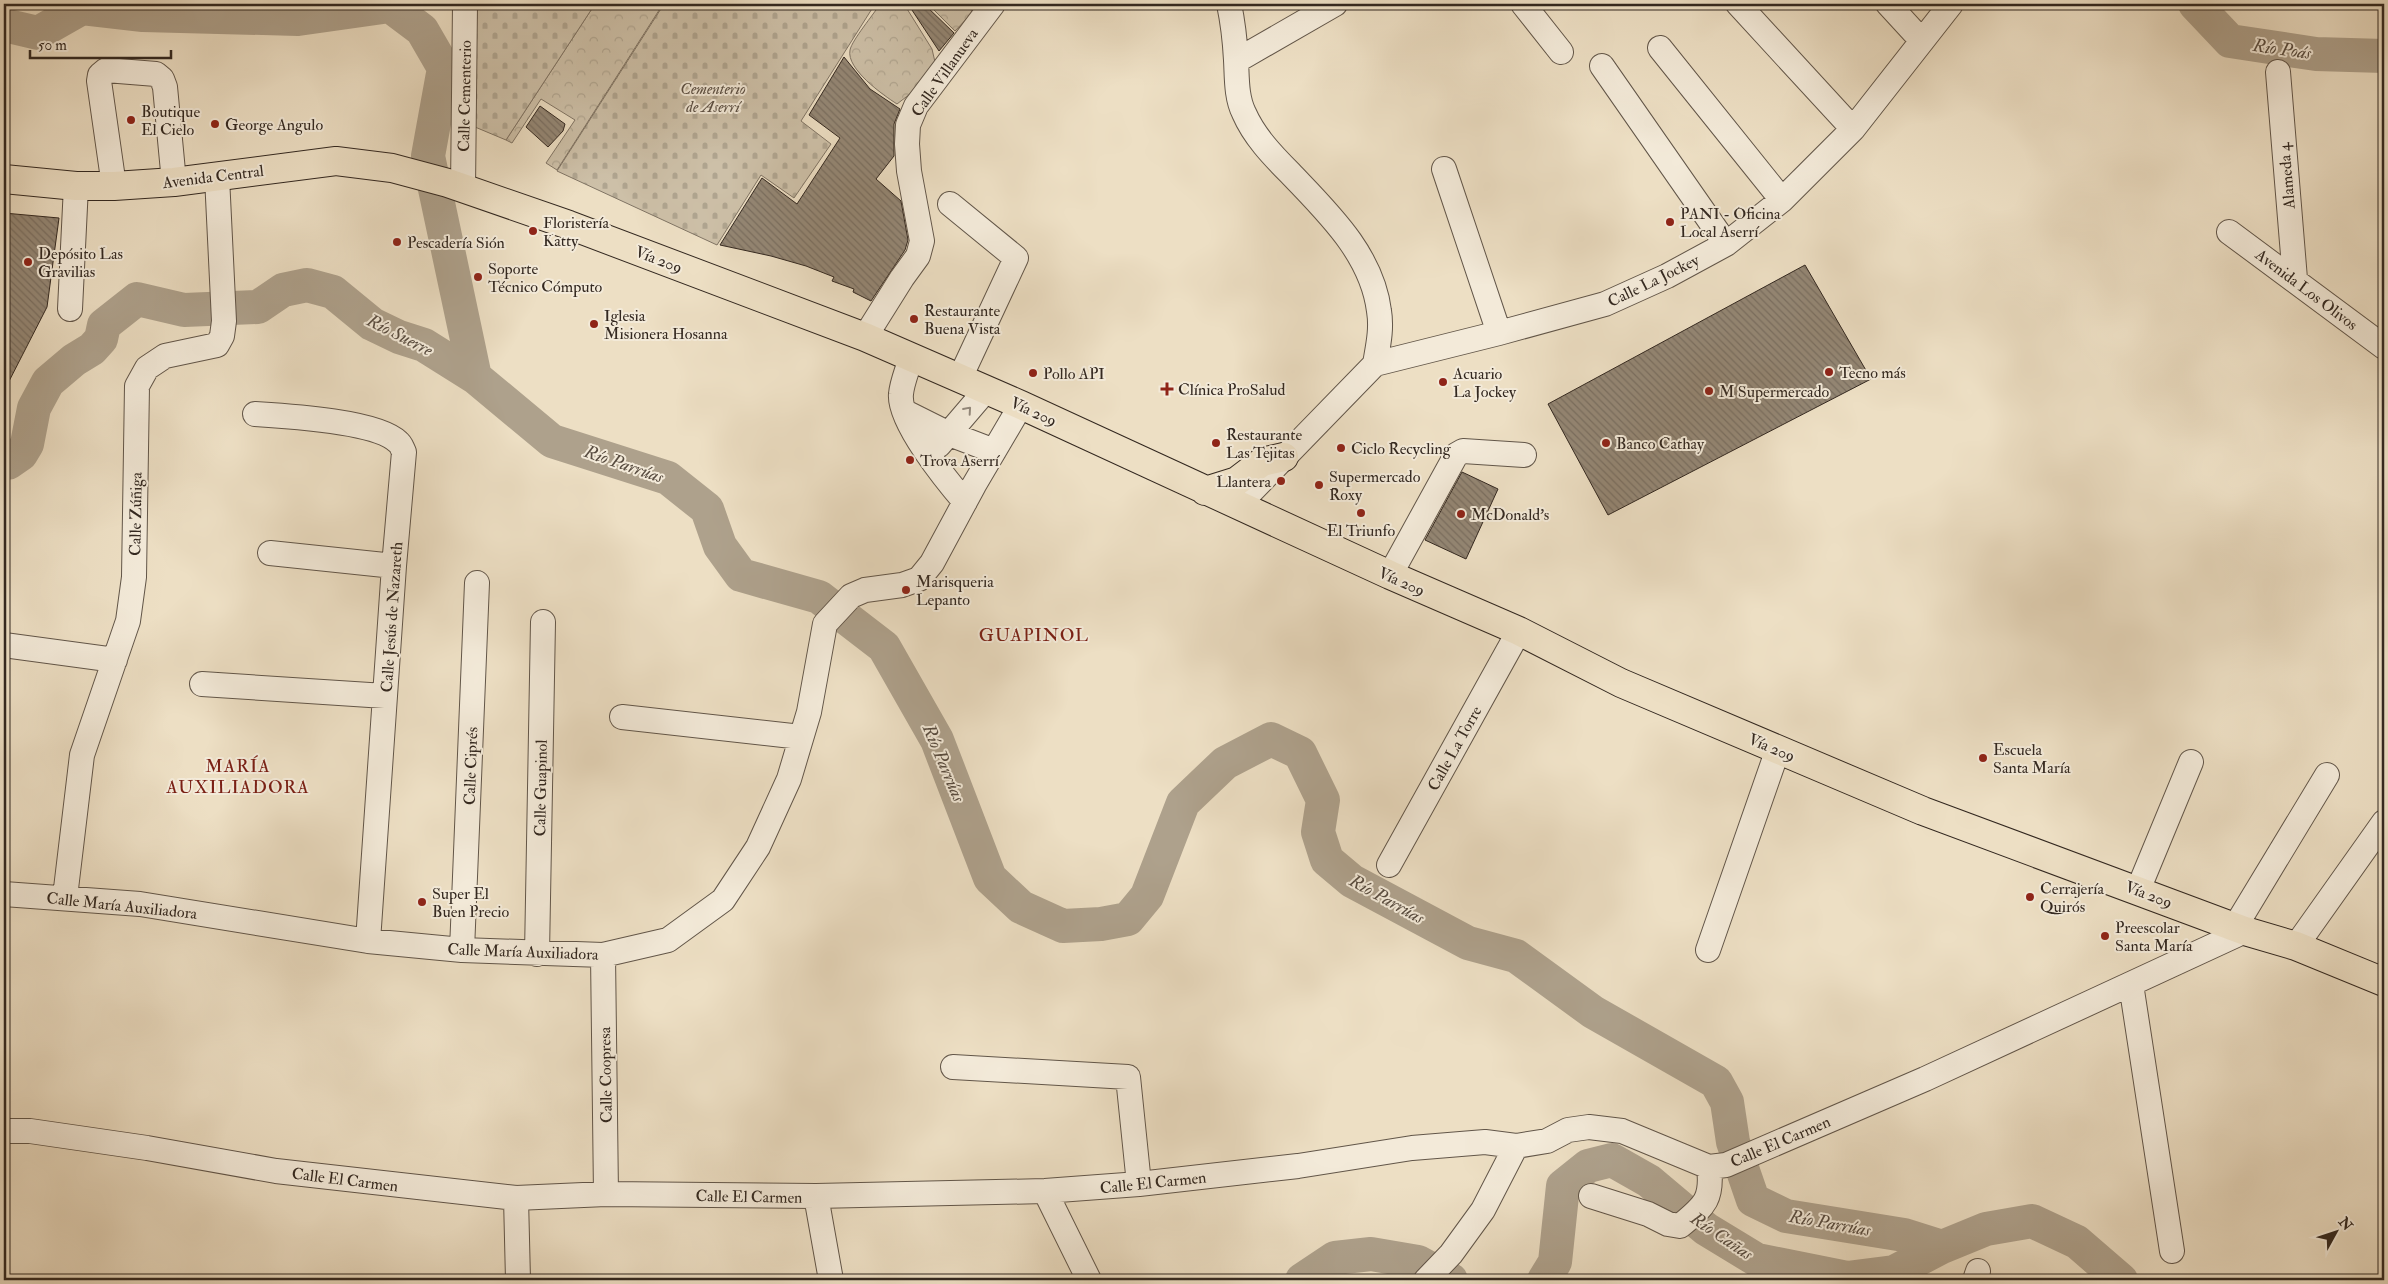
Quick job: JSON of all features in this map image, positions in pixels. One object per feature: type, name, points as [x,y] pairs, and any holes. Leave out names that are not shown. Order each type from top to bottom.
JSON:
[{"type":"main road","name":"Avenida Central","points":[[4,179],[76,186],[114,186],[174,182],[336,162],[392,168],[422,176]]},
{"type":"main road","name":"Vía 209","points":[[422,176],[455,185],[569,225],[865,337],[1021,405],[1237,506],[1519,631],[1621,683],[1923,810],[2240,929],[2296,946],[2384,982]]},
{"type":"main road","points":[[1205,491],[1237,481],[1262,462],[1284,457]]},
{"type":"street","name":"Calle Cementerio","points":[[455,185],[465,4]]},
{"type":"street","name":"Calle Villanueva","points":[[865,337],[918,256],[922,241],[909,171],[908,125],[916,106],[993,4]]},
{"type":"street","points":[[1229,4],[1237,85],[1242,111],[1266,147],[1332,217],[1352,244],[1373,283],[1379,311],[1380,332],[1375,364],[1237,506]]},
{"type":"street","points":[[1236,61],[1334,4]]},
{"type":"street","points":[[1523,4],[1561,52]]},
{"type":"street","points":[[1738,4],[1853,129]]},
{"type":"street","points":[[1888,4],[1922,41]]},
{"type":"street","name":"Calle La Jockey","points":[[1375,364],[1605,304],[1667,276],[1726,244],[1782,200],[1853,129],[1950,4]]},
{"type":"street","points":[[1660,48],[1782,200]]},
{"type":"street","points":[[1602,66],[1726,244]]},
{"type":"street","points":[[114,186],[99,81],[100,75],[106,70],[156,74],[162,79],[174,182]]},
{"type":"street","name":"Alameda 4","points":[[2278,72],[2295,280]]},
{"type":"street","points":[[1444,170],[1499,333]]},
{"type":"street","name":"Calle Zúñiga","points":[[65,897],[82,755],[128,621],[134,577],[138,386],[147,368],[165,356],[216,345],[222,336],[224,320],[217,176]]},
{"type":"street","points":[[70,309],[76,186]]},
{"type":"street","points":[[950,204],[1016,258],[960,378]]},
{"type":"street","name":"Avenida Los Olivos","points":[[2229,232],[2384,347]]},
{"type":"street","points":[[911,357],[900,396],[905,412],[928,458],[964,502]]},
{"type":"street","points":[[928,458],[947,433],[986,390]]},
{"type":"street","name":"Calle María Auxiliadora","points":[[4,894],[140,904],[368,941],[462,950],[603,956],[668,940],[723,900],[758,847],[789,779],[802,737],[809,712],[824,624],[851,596],[864,590],[902,585],[919,579],[932,564],[964,502],[1021,405]]},
{"type":"street","points":[[905,412],[947,433],[994,451]]},
{"type":"street","name":"Calle Jesús de Nazareth","points":[[255,414],[311,417],[346,424],[390,436],[399,442],[404,452],[394,566],[368,941]]},
{"type":"street","points":[[1390,575],[1456,455],[1463,451],[1524,455]]},
{"type":"street","points":[[270,554],[394,566]]},
{"type":"street","name":"Calle Ciprés","points":[[462,950],[477,583]]},
{"type":"street","name":"Calle Guapinol","points":[[537,954],[543,622]]},
{"type":"street","name":"Calle La Torre","points":[[1389,865],[1519,631]]},
{"type":"street","points":[[4,645],[116,660]]},
{"type":"street","points":[[202,684],[385,696]]},
{"type":"street","points":[[622,717],[802,737]]},
{"type":"street","points":[[1708,950],[1778,749]]},
{"type":"street","points":[[2138,890],[2191,762]]},
{"type":"street","points":[[2240,929],[2327,776]]},
{"type":"street","points":[[2296,946],[2384,822]]},
{"type":"street","name":"Calle El Carmen","points":[[4,1131],[30,1131],[147,1148],[276,1171],[516,1198],[606,1194],[816,1196],[1045,1191],[1139,1184],[1298,1166],[1412,1148],[1485,1142],[1516,1146],[1547,1141],[1568,1130],[1590,1127],[1622,1131],[1718,1166],[1925,1079],[2130,984],[2240,929]]},
{"type":"street","name":"Calle Coopresa","points":[[603,956],[606,1194]]},
{"type":"street","points":[[2130,984],[2172,1251]]},
{"type":"street","points":[[952,1067],[1128,1077],[1139,1184]]},
{"type":"street","points":[[1426,1280],[1451,1254],[1483,1210],[1516,1146]]},
{"type":"street","points":[[1591,1196],[1648,1214],[1668,1224],[1680,1226],[1702,1208],[1712,1186],[1718,1166]]},
{"type":"street","points":[[1045,1191],[1089,1280]]},
{"type":"street","points":[[816,1196],[831,1280]]},
{"type":"street","points":[[516,1198],[518,1280]]},
{"type":"green space","points":[[476,4],[595,4],[506,140],[475,127]]},
{"type":"green space","points":[[595,4],[663,4],[557,170],[546,163],[575,120],[541,99],[512,143],[506,140]]},
{"type":"green space","name":"Cementerio de Aserrí","points":[[664,4],[875,4],[801,121],[831,144],[794,198],[761,175],[717,245],[557,171]]},
{"type":"green space","points":[[880,4],[904,4],[932,49],[935,62],[923,84],[897,104],[859,73],[850,57],[850,50],[855,40]]},
{"type":"green space","points":[[933,4],[964,4],[973,12],[955,31],[930,6]]},
{"type":"building","points":[[908,4],[924,4],[954,33],[939,51]]},
{"type":"building","points":[[844,57],[870,89],[900,109],[894,124],[894,156],[876,179],[901,201],[908,240],[905,250],[871,301],[853,292],[854,289],[832,281],[834,277],[806,266],[720,245],[762,178],[797,204],[840,138],[809,115]]},
{"type":"building","points":[[540,106],[565,124],[563,131],[548,147],[526,127]]},
{"type":"building","name":"Depósito Las Gravilias","points":[[4,213],[59,218],[47,307],[4,391]]},
{"type":"building","name":"M Supermercado","points":[[1805,265],[1871,379],[1608,515],[1548,404]]},
{"type":"building","name":"McDonald's","points":[[1462,472],[1498,489],[1466,559],[1425,540]]},
{"type":"waterway","name":"Río Poás","points":[[2195,4],[2230,41],[2316,54],[2384,56]]},
{"type":"waterway","name":"Río Parrúas","points":[[4,25],[38,33],[82,8],[143,15],[298,19],[390,6],[422,30],[444,68],[428,156],[475,377],[552,441],[668,478],[707,509],[720,546],[741,575],[819,597],[884,647],[937,740],[990,878],[1021,907],[1063,926],[1101,924],[1128,919],[1147,896],[1183,803],[1225,763],[1271,739],[1300,753],[1323,800],[1318,832],[1327,860],[1352,881],[1468,943],[1516,956],[1593,1012],[1716,1082],[1727,1102],[1733,1142],[1753,1200],[1786,1216],[1904,1235],[1942,1247]]},
{"type":"waterway","name":"Río Suerre","points":[[4,463],[8,463],[21,454],[27,444],[34,408],[48,382],[74,360],[92,349],[101,339],[104,325],[137,299],[184,310],[258,307],[283,290],[307,285],[333,292],[372,324],[399,337],[424,345],[475,377]]},
{"type":"waterway","name":"Río Cañas","points":[[1544,1280],[1555,1262],[1563,1186],[1588,1166],[1612,1160],[1649,1181],[1706,1229],[1757,1260],[1847,1278],[1894,1272],[1942,1247],[1986,1229],[2032,1221],[2077,1242],[2121,1280]]},
{"type":"waterway","name":"Río Cañas","points":[[1302,1280],[1335,1258],[1371,1254],[1418,1262],[1451,1280]]},
{"type":"place","name":"Boutique El Cielo","points":[[131,120]]},
{"type":"place","name":"George Angulo","points":[[215,124]]},
{"type":"place","name":"PANI - Oficina Local Aserrí","points":[[1670,222]]},
{"type":"place","name":"Floristería Katty","points":[[533,231]]},
{"type":"place","name":"Pescadería Sión","points":[[397,242]]},
{"type":"place","name":"Depósito Las Gravilias","points":[[28,262]]},
{"type":"place","name":"Soporte Técnico Cómputo","points":[[478,277]]},
{"type":"place","name":"Restaurante Buena Vista","points":[[914,319]]},
{"type":"place","name":"Iglesia Misionera Hosanna","points":[[594,324]]},
{"type":"place","name":"Tecno más","points":[[1829,372]]},
{"type":"place","name":"Pollo API","points":[[1033,373]]},
{"type":"place","name":"Acuario La Jockey","points":[[1443,382]]},
{"type":"place","name":"Clínica ProSalud","points":[[1167,389]]},
{"type":"place","name":"M Supermercado","points":[[1709,391]]},
{"type":"place","name":"Restaurante Las Tejitas","points":[[1216,443]]},
{"type":"place","name":"Banco Cathay","points":[[1606,443]]},
{"type":"place","name":"Ciclo Recycling","points":[[1341,448]]},
{"type":"place","name":"Trova Aserrí","points":[[910,460]]},
{"type":"place","name":"Llantera","points":[[1281,481]]},
{"type":"place","name":"Supermercado Roxy","points":[[1319,485]]},
{"type":"place","name":"El Triunfo","points":[[1361,513]]},
{"type":"place","name":"McDonald's","points":[[1461,514]]},
{"type":"place","name":"Marisqueria Lepanto","points":[[906,590]]},
{"type":"place","name":"Escuela Santa María","points":[[1983,758]]},
{"type":"place","name":"Cerrajería Quirós","points":[[2030,897]]},
{"type":"place","name":"Super El Buen Precio","points":[[422,902]]},
{"type":"place","name":"Preescolar Santa María","points":[[2105,936]]},
{"type":"district","name":"GUAPINOL","points":[[1034,635]]},
{"type":"district","name":"MARÍA AUXILIADORA","points":[[238,776]]}]
